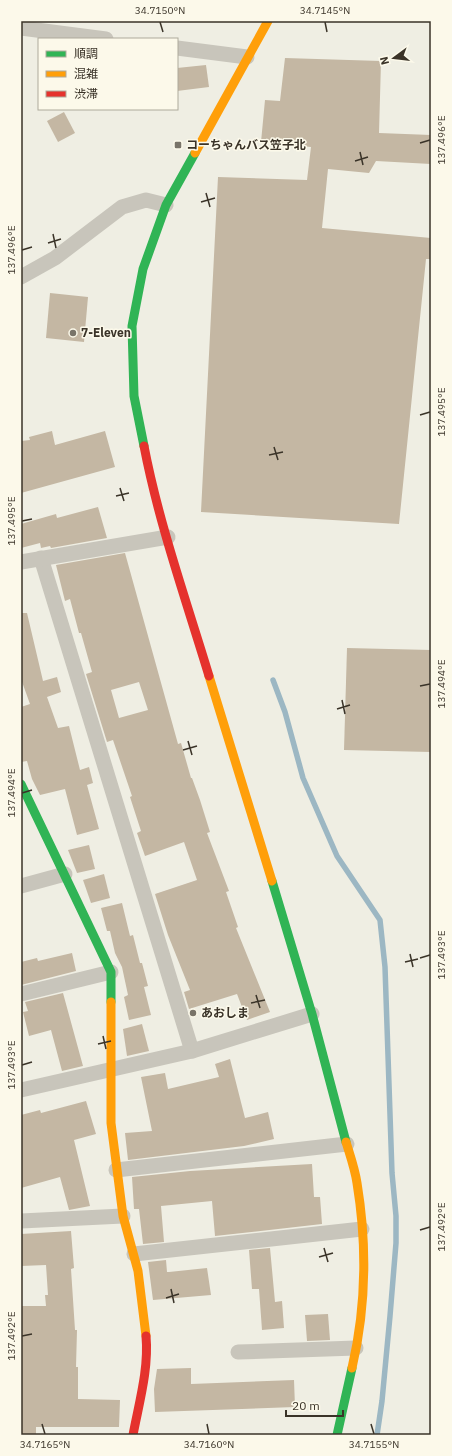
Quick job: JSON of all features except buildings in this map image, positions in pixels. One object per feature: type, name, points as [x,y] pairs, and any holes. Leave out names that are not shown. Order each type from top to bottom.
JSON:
[{"type":"street","points":[[268,21],[166,205],[143,269],[132,326],[134,396],[149,472],[312,1014],[357,1182],[362,1229],[364,1287],[356,1348],[337,1435]]},
{"type":"street","points":[[21,28],[98,38]]},
{"type":"street","points":[[178,48],[247,57]]},
{"type":"street","points":[[21,277],[55,258],[122,207],[146,200],[166,205]]},
{"type":"street","points":[[21,562],[168,537]]},
{"type":"street","points":[[41,558],[192,1051]]},
{"type":"street","points":[[21,784],[111,972],[111,1123],[123,1216],[134,1254],[141,1294],[147,1349],[144,1378],[132,1435]]},
{"type":"street","points":[[21,886],[65,874]]},
{"type":"street","points":[[21,994],[111,972]]},
{"type":"street","points":[[21,1090],[192,1051],[312,1014]]},
{"type":"street","points":[[116,1170],[347,1144]]},
{"type":"street","points":[[21,1221],[123,1216]]},
{"type":"street","points":[[134,1254],[362,1229]]},
{"type":"street","points":[[238,1352],[356,1348]]},
{"type":"waterway","points":[[273,680],[285,712],[303,778],[337,856],[380,920],[385,967],[392,1173],[396,1216],[396,1243],[382,1401],[377,1435]]},
{"type":"traffic: fast","points":[[144,446],[134,396],[132,326],[143,269],[166,205],[195,153]]},
{"type":"traffic: fast","points":[[21,784],[111,972],[111,1002]]},
{"type":"traffic: fast","points":[[272,881],[312,1014],[346,1142]]},
{"type":"traffic: fast","points":[[337,1435],[352,1368]]},
{"type":"traffic: slow","points":[[195,153],[268,21]]},
{"type":"traffic: slow","points":[[209,676],[272,881]]},
{"type":"traffic: slow","points":[[111,1002],[111,1123],[123,1216],[138,1271],[146,1336]]},
{"type":"traffic: slow","points":[[346,1142],[354,1167],[357,1183],[364,1253],[364,1276],[360,1322],[352,1368]]},
{"type":"traffic: jam","points":[[144,446],[165,533],[209,676]]},
{"type":"traffic: jam","points":[[133,1435],[145,1373],[147,1348],[146,1336]]},
{"type":"place","name":"コーちゃんバス笠子北","points":[[178,145]]},
{"type":"place","name":"7-Eleven","points":[[73,333]]},
{"type":"place","name":"あおしま","points":[[193,1013]]}]
